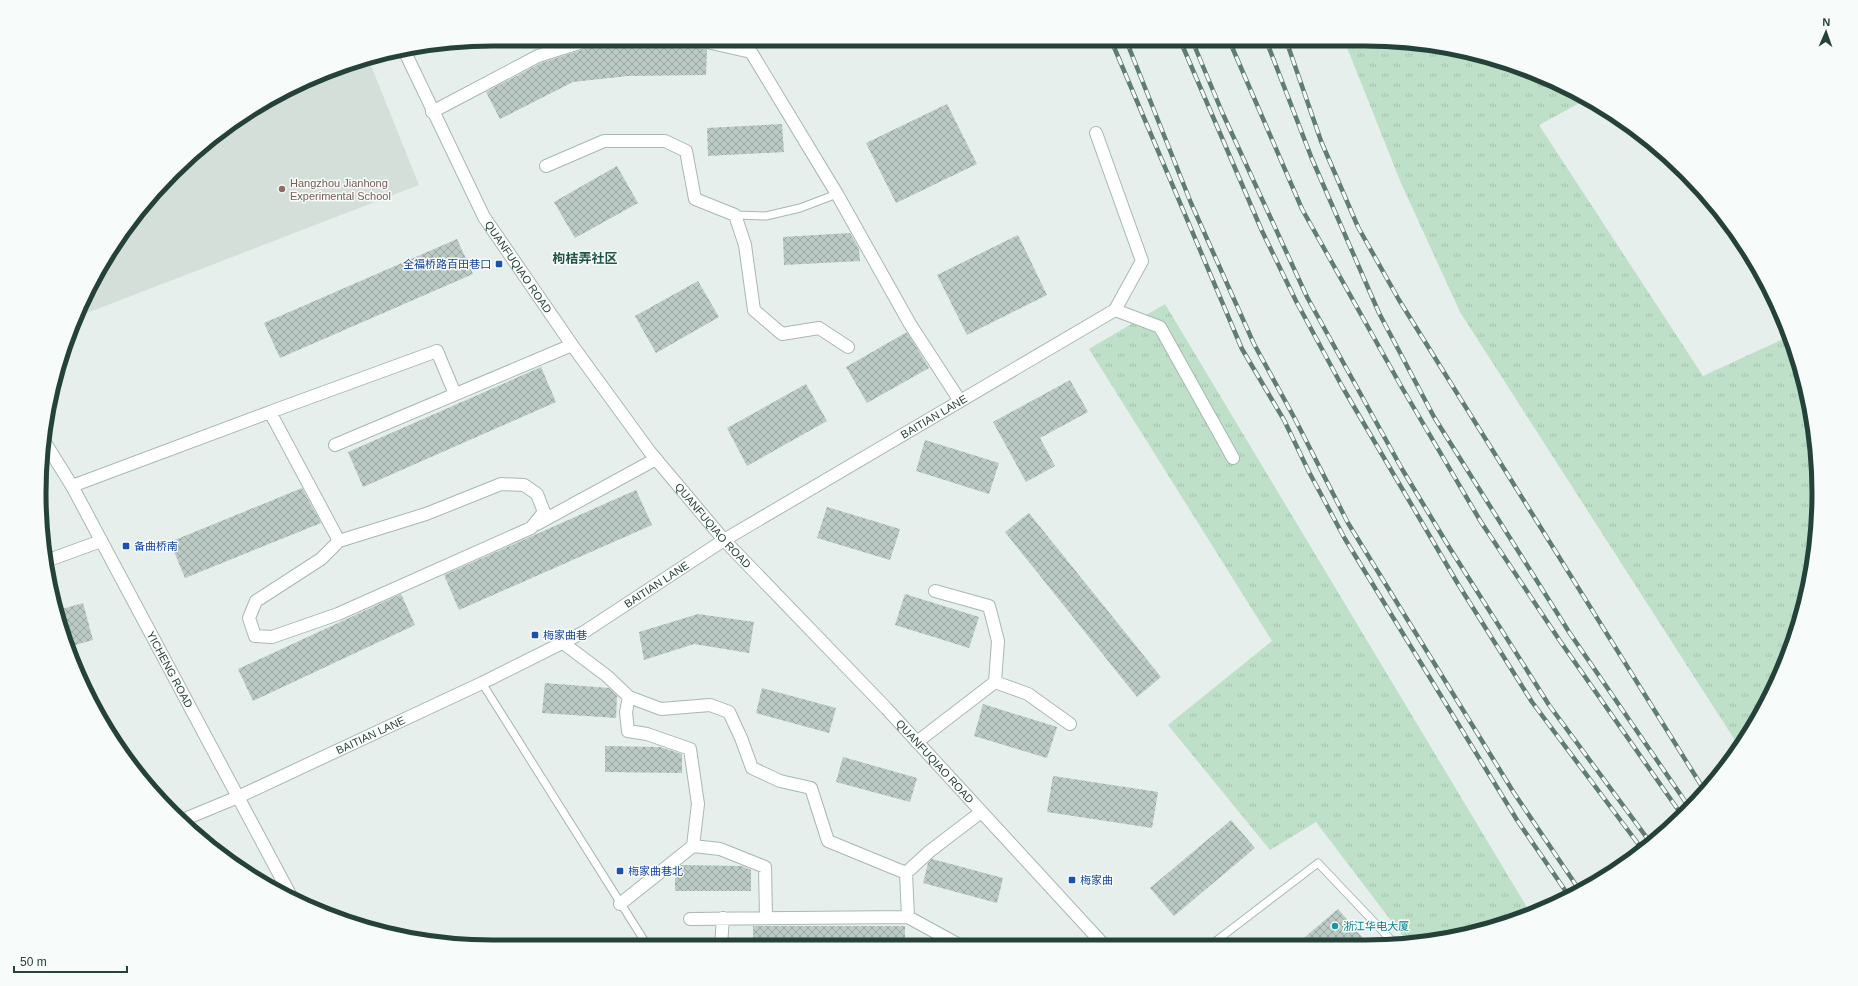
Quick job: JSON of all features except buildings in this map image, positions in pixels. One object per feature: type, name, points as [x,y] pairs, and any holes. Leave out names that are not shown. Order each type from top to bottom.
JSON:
[{"type":"street","points":[[432,112],[538,56],[570,46]]},
{"type":"street","points":[[725,46],[751,52],[837,194],[910,324],[960,401]]},
{"type":"street","name":"QUANFUQIAO ROAD","points":[[406,55],[432,112],[484,217],[572,345],[656,459],[724,540],[917,742],[1099,940]]},
{"type":"street","points":[[1096,133],[1142,261],[1115,310],[1160,327],[1233,458]]},
{"type":"street","points":[[546,166],[604,141],[665,141],[686,151],[695,199],[735,215],[745,245],[754,310],[782,334],[819,328],[848,347]]},
{"type":"street","name":"BAITIAN LANE","points":[[187,818],[238,797],[482,683],[584,632],[724,540],[1115,310]]},
{"type":"street","points":[[335,445],[572,345]]},
{"type":"street","points":[[72,486],[437,351],[455,394]]},
{"type":"street","points":[[270,412],[339,541]]},
{"type":"street","name":"YICHENG ROAD","points":[[49,448],[72,486],[288,890]]},
{"type":"street","points":[[531,528],[544,512],[538,494],[524,485],[501,484],[426,514],[339,541],[321,559],[256,601],[249,618],[255,636],[272,637],[338,614],[531,528],[656,459]]},
{"type":"street","points":[[51,559],[101,541]]},
{"type":"street","points":[[917,742],[995,682],[998,641],[989,606],[935,591]]},
{"type":"street","points":[[563,643],[606,676],[629,697],[661,709],[710,704],[729,712],[741,738],[752,768],[780,781],[810,788],[828,841],[906,873]]},
{"type":"street","points":[[995,682],[1028,694],[1070,724]]},
{"type":"street","points":[[620,904],[693,846],[698,804],[690,749],[647,734],[628,731],[626,712],[629,697]]},
{"type":"street","points":[[906,873],[930,851],[981,812]]},
{"type":"street","points":[[693,846],[720,849],[765,867],[766,918]]},
{"type":"street","points":[[906,873],[908,918]]},
{"type":"street","points":[[721,940],[722,918]]},
{"type":"street","points":[[690,919],[908,918],[951,940]]},
{"type":"lane","points":[[735,215],[766,216],[800,208],[837,194]]},
{"type":"lane","points":[[482,683],[643,940]]},
{"type":"lane","points":[[1217,940],[1318,863],[1390,939]]},
{"type":"shaded area","name":"Hangzhou Jianhong Experimental School","points":[[370,63],[419,185],[83,314],[106,269],[121,245],[138,221],[177,177],[221,138],[245,121],[295,92],[322,80]]},
{"type":"green space","points":[[1346,46],[1394,47],[1423,50],[1481,61],[1536,80],[1582,102],[1539,125],[1703,376],[1784,339],[1797,377],[1808,435],[1812,493],[1808,551],[1797,609],[1778,664],[1766,691],[1736,742],[1460,312],[1401,183]]},
{"type":"green space","points":[[1165,304],[1528,909],[1481,925],[1423,936],[1404,938],[1316,822],[1270,850],[1168,725],[1272,641],[1089,349]]},
{"type":"railway","points":[[1114,46],[1242,349],[1284,420],[1309,472],[1345,539],[1517,820],[1566,892]]},
{"type":"railway","points":[[1128,46],[1191,203],[1254,344],[1295,419],[1348,523],[1514,793],[1577,886]]},
{"type":"railway","points":[[1183,46],[1262,231],[1296,301],[1343,388],[1458,584],[1532,702],[1640,846]]},
{"type":"railway","points":[[1194,46],[1222,112],[1307,297],[1402,469],[1449,547],[1549,705],[1648,839]]},
{"type":"railway","points":[[1232,46],[1302,209],[1401,386],[1481,522],[1560,641],[1679,811]]},
{"type":"railway","points":[[1268,46],[1312,159],[1379,313],[1434,417],[1569,632],[1686,803]]},
{"type":"railway","points":[[1288,46],[1321,141],[1358,227],[1399,300],[1702,787]]},
{"type":"place","name":"Hangzhou Jianhong Experimental School","points":[[282,189]]},
{"type":"place","name":"全福桥路百田巷口","points":[[499,264]]},
{"type":"place","name":"备曲桥南","points":[[126,546]]},
{"type":"place","name":"梅家曲巷","points":[[535,635]]},
{"type":"place","name":"梅家曲巷北","points":[[620,871]]},
{"type":"place","name":"梅家曲","points":[[1072,880]]},
{"type":"place","name":"浙江华电大厦","points":[[1335,926]]},
{"type":"district","name":"枸桔弄社区","points":[[585,258]]}]
